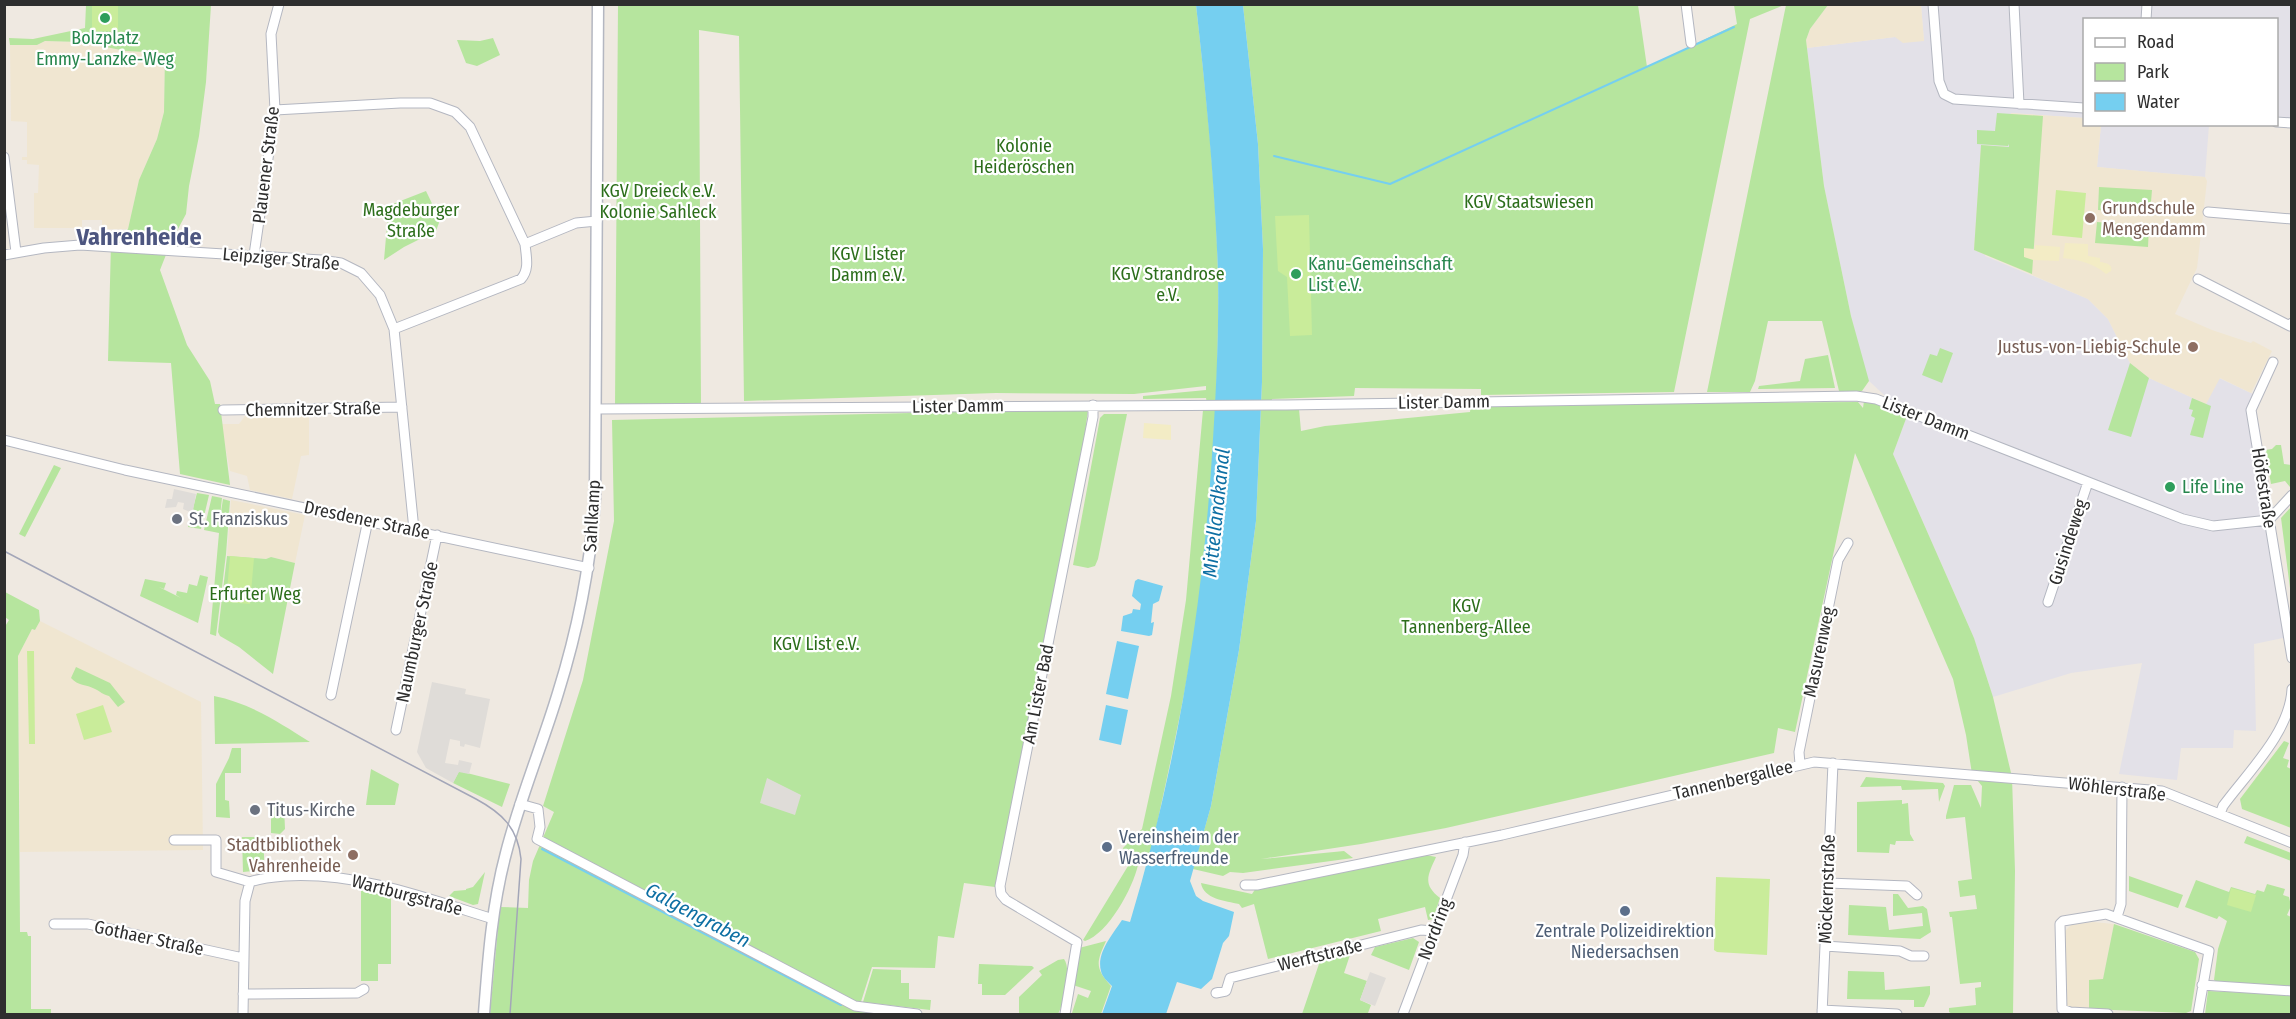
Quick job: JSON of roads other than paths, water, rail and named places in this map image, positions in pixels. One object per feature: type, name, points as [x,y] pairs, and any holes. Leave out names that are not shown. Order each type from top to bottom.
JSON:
[{"type":"street","name":"Plauener Straße","points":[[254,255],[275,110],[271,34],[279,4]]},
{"type":"street","name":"Sahlkamp","points":[[484,1014],[493,919],[506,853],[572,646],[589,568],[595,497],[598,4]]},
{"type":"street","points":[[1686,4],[1691,43]]},
{"type":"street","points":[[1933,4],[1939,81],[1944,94],[1953,99],[2083,108]]},
{"type":"street","points":[[2014,4],[2019,104]]},
{"type":"street","points":[[275,110],[418,102],[443,106],[455,112],[470,127],[525,244],[527,267],[525,274],[521,279],[394,329]]},
{"type":"street","points":[[5,164],[16,252]]},
{"type":"street","points":[[2208,212],[2279,220],[2292,219]]},
{"type":"street","points":[[525,244],[576,223],[597,221]]},
{"type":"street","name":"Leipziger Straße","points":[[4,255],[80,245],[321,260],[350,267],[372,283],[380,295],[394,329],[414,530]]},
{"type":"street","points":[[2198,279],[2290,326],[2292,323]]},
{"type":"street","name":"Höfestraße","points":[[2273,362],[2252,410],[2269,520],[2288,618],[2292,658]]},
{"type":"street","name":"Lister Damm","points":[[596,409],[1273,405],[1869,397],[2183,519],[2213,526],[2269,520]]},
{"type":"street","name":"Am Lister Bad","points":[[1065,1014],[1077,942],[1006,900],[1001,894],[1000,886],[1094,405]]},
{"type":"street","name":"Chemnitzer Straße","points":[[224,410],[402,407]]},
{"type":"street","name":"Dresdener Straße","points":[[4,440],[125,470],[589,568]]},
{"type":"street","name":"Gusindeweg","points":[[2048,603],[2088,482]]},
{"type":"street","points":[[2269,520],[2292,495]]},
{"type":"street","points":[[331,695],[368,520]]},
{"type":"street","name":"Naumburger Straße","points":[[396,730],[437,535]]},
{"type":"street","name":"Masurenweg","points":[[1800,764],[1798,752],[1838,560],[1848,543]]},
{"type":"street","points":[[2220,814],[2233,792],[2281,728],[2292,689]]},
{"type":"street","name":"Tannenbergallee","points":[[1466,842],[1814,762],[2005,777]]},
{"type":"street","name":"Möckernstraße","points":[[1822,1012],[1833,763]]},
{"type":"street","name":"Wöhlerstraße","points":[[2005,777],[2162,791],[2292,843]]},
{"type":"street","points":[[2117,917],[2121,904],[2122,787]]},
{"type":"street","points":[[520,804],[538,809],[540,827],[537,839],[855,1006],[917,1014]]},
{"type":"street","points":[[174,840],[216,840],[216,872],[250,882],[245,901],[243,1014]]},
{"type":"street","points":[[1245,885],[1257,885],[1466,842]]},
{"type":"street","name":"Nordring","points":[[1403,1014],[1466,842]]},
{"type":"street","name":"Wartburgstraße","points":[[250,882],[257,879],[291,876],[335,878],[382,885],[493,919]]},
{"type":"street","points":[[1828,883],[1906,886],[1917,895]]},
{"type":"street","points":[[2108,1014],[2070,1012],[2062,1009],[2060,924],[2068,919],[2106,914],[2209,951],[2198,1014]]},
{"type":"street","name":"Gothaer Straße","points":[[54,924],[88,924],[243,958]]},
{"type":"street","name":"Werftstraße","points":[[1216,993],[1226,991],[1230,978],[1421,930],[1434,931]]},
{"type":"street","points":[[1825,946],[1900,951],[1911,956],[1924,956]]},
{"type":"street","points":[[2202,985],[2292,991]]},
{"type":"street","points":[[243,994],[357,993],[364,989]]},
{"type":"street","points":[[1822,1012],[1897,1014]]},
{"type":"water","name":"Mittellandkanal","points":[[1196,5],[1243,5],[1258,144],[1263,249],[1262,382],[1256,521],[1239,650],[1211,806],[1190,881],[1196,896],[1203,901],[1234,912],[1229,936],[1223,943],[1212,979],[1201,989],[1177,982],[1166,1014],[1102,1014],[1112,986],[1102,973],[1101,957],[1106,944],[1122,920],[1130,922],[1174,749],[1194,632],[1207,514],[1216,387],[1218,274],[1210,139]]},
{"type":"water","points":[[1138,579],[1163,586],[1159,601],[1153,604],[1151,623],[1154,622],[1152,635],[1149,636],[1121,631],[1123,616],[1132,613],[1133,609],[1140,610],[1141,604],[1132,596],[1135,581]]},
{"type":"water","points":[[1117,641],[1139,646],[1128,699],[1106,694]]},
{"type":"water","points":[[1106,705],[1128,710],[1121,745],[1099,740]]},
{"type":"waterway","points":[[1274,156],[1390,184],[1734,27]]},
{"type":"waterway","name":"Galgengraben","points":[[542,849],[841,1005]]},
{"type":"tram line","points":[[4,551],[476,799],[501,816],[512,830],[521,859],[510,1014]]},
{"type":"place","name":"Bolzplatz Emmy-Lanzke-Weg","points":[[105,18]]},
{"type":"place","name":"Grundschule Mengendamm","points":[[2090,218]]},
{"type":"place","name":"Kanu-Gemeinschaft List e.V.","points":[[1296,274]]},
{"type":"place","name":"Justus-von-Liebig-Schule","points":[[2193,347]]},
{"type":"place","name":"Life Line","points":[[2170,487]]},
{"type":"place","name":"St. Franziskus","points":[[177,519]]},
{"type":"place","name":"Titus-Kirche","points":[[255,810]]},
{"type":"place","name":"Vereinsheim der Wasserfreunde","points":[[1107,847]]},
{"type":"place","name":"Stadtbibliothek Vahrenheide","points":[[353,855]]},
{"type":"place","name":"Zentrale Polizeidirektion Niedersachsen","points":[[1625,911]]},
{"type":"district","name":"Vahrenheide","points":[[139,237]]},
{"type":"park label","name":"Kolonie Heideröschen","points":[[1024,156]]},
{"type":"park label","name":"KGV Dreieck e.V. Kolonie Sahleck","points":[[658,201]]},
{"type":"park label","name":"KGV Staatswiesen","points":[[1529,202]]},
{"type":"park label","name":"Magdeburger Straße","points":[[411,220]]},
{"type":"park label","name":"KGV Lister Damm e.V.","points":[[868,264]]},
{"type":"park label","name":"KGV Strandrose e.V.","points":[[1168,284]]},
{"type":"park label","name":"Erfurter Weg","points":[[255,594]]},
{"type":"park label","name":"KGV Tannenberg-Allee","points":[[1466,616]]},
{"type":"park label","name":"KGV List e.V.","points":[[816,644]]}]
